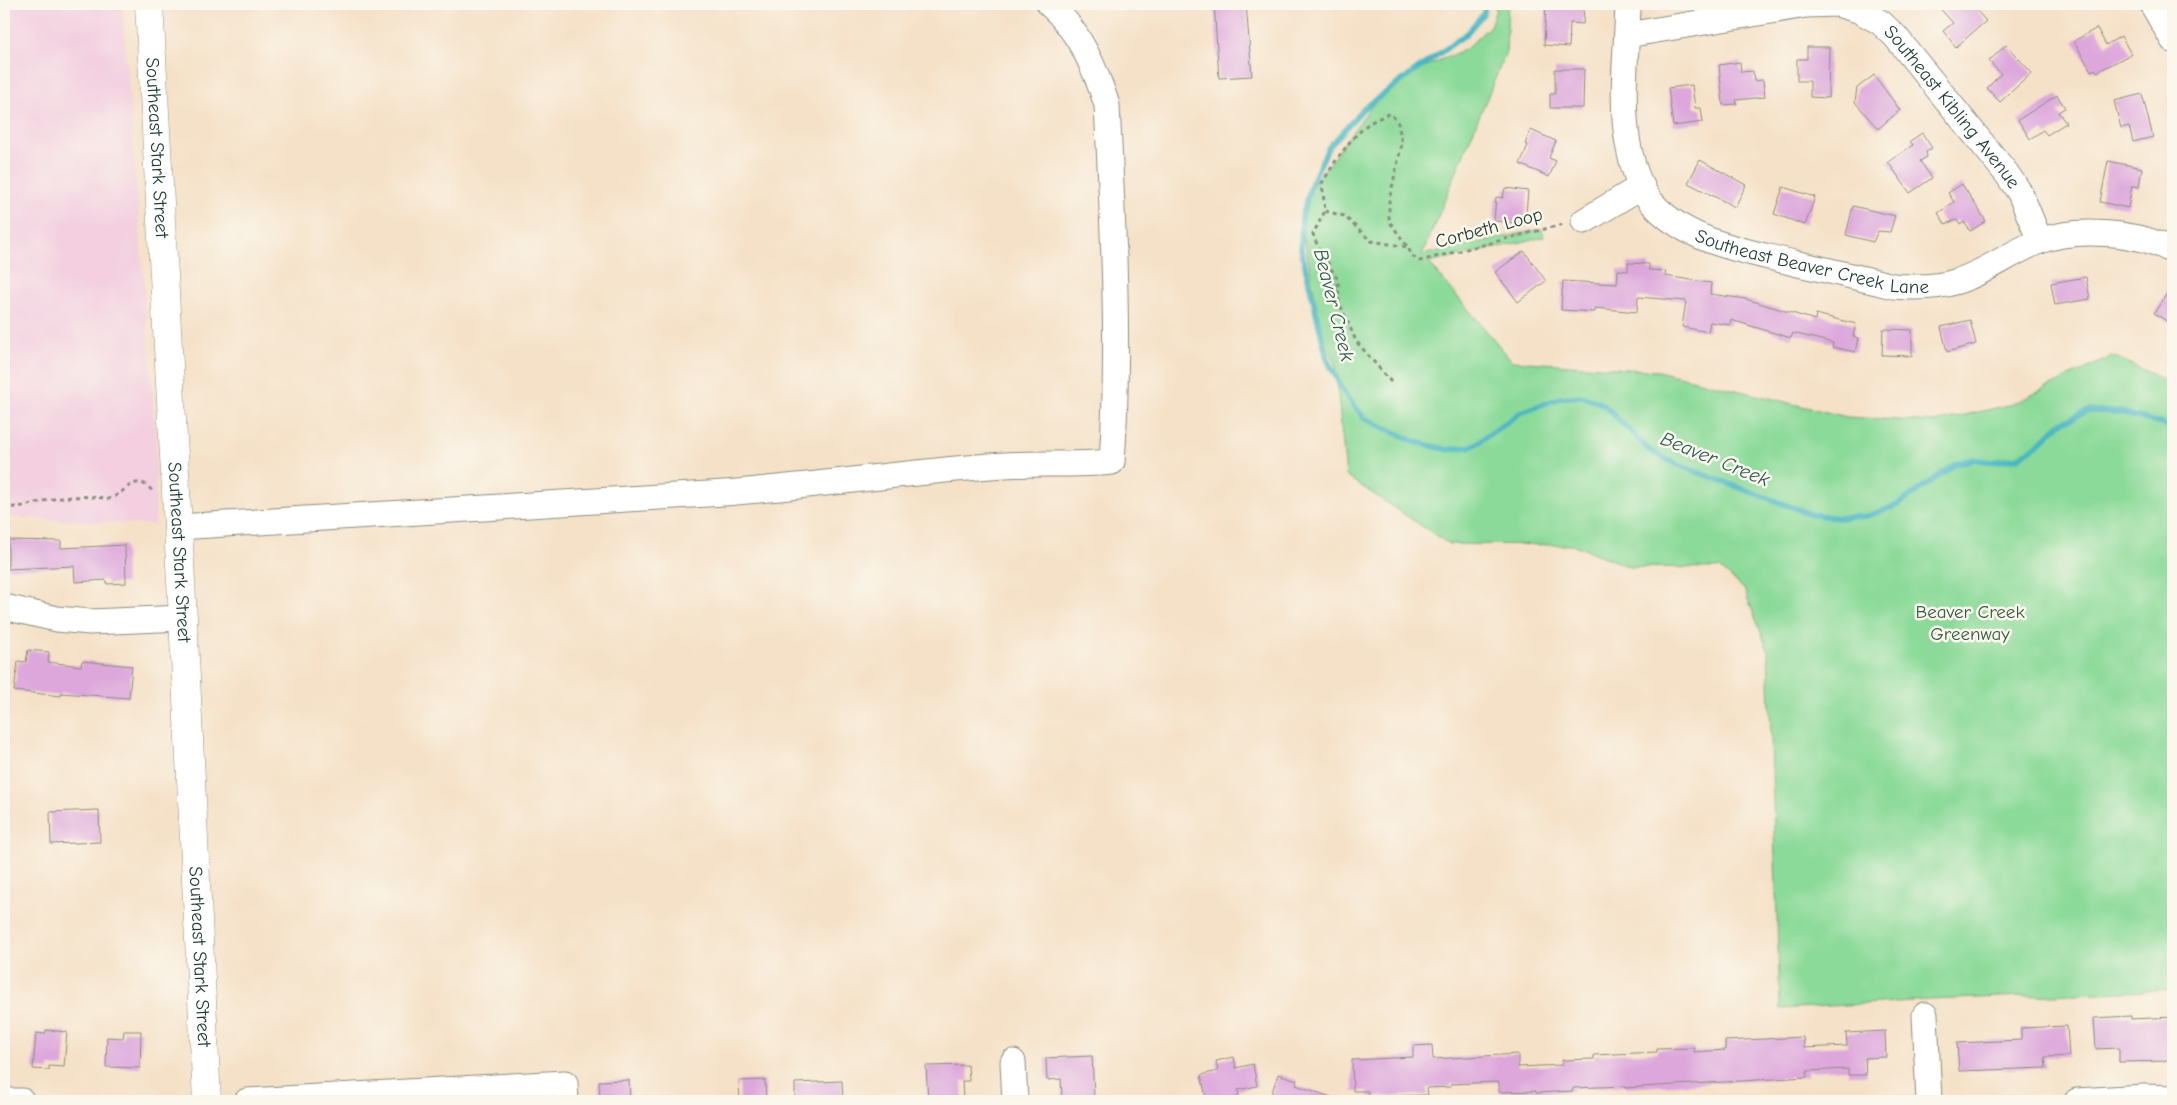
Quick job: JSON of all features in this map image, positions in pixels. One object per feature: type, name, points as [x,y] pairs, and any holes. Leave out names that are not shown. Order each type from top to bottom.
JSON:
[{"type":"main road","name":"Southeast Stark Street","points":[[149,4],[184,618],[207,1101]]},
{"type":"street","points":[[178,527],[724,493],[798,487],[899,473],[996,465],[1066,466],[1112,462],[1117,390],[1107,105],[1096,69],[1077,38],[1049,4]]},
{"type":"street","name":"Southeast Beaver Creek Lane","points":[[1628,4],[1626,124],[1632,162],[1642,186],[1654,205],[1671,220],[1693,233],[1730,247],[1894,286],[1936,286],[1956,282],[1976,275],[2040,241],[2058,236],[2115,234],[2172,247]]},
{"type":"street","name":"Southeast Kibling Avenue","points":[[1627,35],[1806,5],[1837,4],[1858,10],[1880,22],[1895,36],[2008,174],[2020,193],[2040,241]]},
{"type":"street","points":[[2152,4],[2173,40]]},
{"type":"street","points":[[1584,221],[1642,186]]},
{"type":"street","points":[[4,607],[57,620],[90,622],[184,618]]},
{"type":"street","points":[[1926,1015],[1930,1101]]},
{"type":"street","points":[[1013,1062],[1015,1101]]},
{"type":"street","points":[[247,1101],[565,1092]]},
{"type":"street","points":[[2077,1101],[2143,1097],[2173,1098]]},
{"type":"street","points":[[4,1101],[22,1101]]},
{"type":"path","name":"Corbeth Loop","points":[[1408,247],[1371,241],[1344,216],[1325,211],[1322,183],[1335,162],[1351,140],[1369,123],[1390,113],[1398,123],[1402,142],[1389,201],[1388,221],[1408,247],[1412,256],[1420,261],[1550,226],[1584,221]]},
{"type":"path","points":[[1325,211],[1313,234],[1318,248],[1338,280],[1339,302],[1356,341],[1391,382]]},
{"type":"path","points":[[4,508],[78,497],[98,497],[106,500],[116,496],[127,486],[136,483],[149,487],[155,495]]},
{"type":"shaded area","points":[[4,4],[122,4],[156,439],[155,525],[4,517]]},
{"type":"green space","name":"Beaver Creek Greenway","points":[[1495,4],[1508,4],[1506,52],[1422,255],[1542,229],[1544,237],[1429,263],[1512,361],[1658,371],[1847,417],[1934,422],[2013,404],[2113,356],[2173,384],[2173,990],[1929,1000],[1780,1009],[1768,650],[1744,589],[1720,568],[1630,567],[1574,545],[1449,544],[1346,476],[1335,364],[1322,336],[1302,226],[1311,188],[1372,105],[1417,70],[1466,49],[1490,26],[1496,10]]},
{"type":"building","points":[[1214,4],[1246,4],[1252,76],[1219,78]]},
{"type":"building","points":[[1546,4],[1584,5],[1583,24],[1570,23],[1569,47],[1544,45]]},
{"type":"building","points":[[1936,4],[1971,4],[1986,21],[1956,47],[1943,31],[1953,23]]},
{"type":"building","points":[[2097,28],[2106,45],[2121,36],[2131,54],[2097,72],[2095,69],[2091,71],[2074,41]]},
{"type":"building","points":[[2006,45],[2032,73],[2000,102],[1987,88],[2001,74],[1989,61]]},
{"type":"building","points":[[1807,47],[1829,47],[1828,98],[1810,97],[1810,81],[1797,81],[1797,59],[1807,59]]},
{"type":"building","points":[[1740,62],[1741,72],[1753,71],[1754,81],[1763,80],[1765,97],[1736,100],[1737,104],[1723,105],[1719,65]]},
{"type":"building","points":[[1555,69],[1584,69],[1583,108],[1550,108],[1550,94],[1555,94]]},
{"type":"building","points":[[1874,75],[1900,110],[1878,129],[1855,102],[1857,88]]},
{"type":"building","points":[[1692,85],[1695,108],[1701,108],[1703,122],[1673,126],[1668,88]]},
{"type":"building","points":[[2142,94],[2153,137],[2133,142],[2129,126],[2121,128],[2114,101]]},
{"type":"building","points":[[2057,95],[2065,108],[2058,112],[2066,123],[2047,135],[2043,130],[2030,139],[2018,120]]},
{"type":"building","points":[[1531,130],[1556,141],[1549,158],[1556,161],[1549,177],[1520,164],[1528,145],[1525,144]]},
{"type":"building","points":[[1922,133],[1932,148],[1926,152],[1927,157],[1920,161],[1932,178],[1910,193],[1888,162],[1913,145],[1910,141]]},
{"type":"building","points":[[1700,160],[1746,185],[1735,207],[1688,183]]},
{"type":"building","points":[[2108,161],[2142,168],[2139,187],[2132,186],[2128,208],[2100,202]]},
{"type":"building","points":[[1962,184],[1986,221],[1970,231],[1964,222],[1960,225],[1957,220],[1945,224],[1938,213],[1954,202],[1948,193]]},
{"type":"building","points":[[1783,187],[1815,197],[1805,225],[1774,214]]},
{"type":"building","points":[[1505,188],[1528,191],[1525,224],[1494,221],[1496,197],[1503,198]]},
{"type":"building","points":[[1853,206],[1895,216],[1890,232],[1878,231],[1873,242],[1846,235]]},
{"type":"building","points":[[1524,251],[1546,281],[1518,302],[1495,272]]},
{"type":"building","points":[[1628,263],[1649,264],[1649,270],[1666,271],[1665,276],[1711,283],[1710,294],[1746,299],[1815,320],[1816,314],[1856,324],[1853,336],[1858,338],[1855,352],[1832,347],[1833,343],[1793,333],[1791,338],[1731,320],[1730,325],[1710,322],[1708,332],[1682,327],[1686,301],[1638,297],[1637,312],[1595,308],[1595,312],[1561,310],[1563,281],[1617,284],[1618,270],[1628,271]]},
{"type":"building","points":[[2086,277],[2090,299],[2055,305],[2051,283]]},
{"type":"building","points":[[2173,284],[2173,325],[2154,313]]},
{"type":"building","points":[[1970,320],[1976,344],[1947,352],[1941,327]]},
{"type":"building","points":[[1883,329],[1912,330],[1912,356],[1882,355]]},
{"type":"building","points":[[8,540],[61,541],[61,548],[125,545],[126,583],[107,584],[106,580],[75,582],[74,566],[8,569]]},
{"type":"building","points":[[28,650],[49,652],[48,662],[81,666],[82,661],[132,666],[129,698],[61,693],[61,696],[14,691],[18,661],[26,662]]},
{"type":"building","points":[[99,810],[100,842],[51,844],[50,812]]},
{"type":"building","points":[[2131,1016],[2131,1019],[2173,1017],[2173,1061],[2119,1062],[2119,1048],[2096,1049],[2094,1018]]},
{"type":"building","points":[[2067,1026],[2069,1056],[2045,1057],[2046,1068],[1959,1071],[1957,1043],[2021,1040],[2021,1028]]},
{"type":"building","points":[[46,1030],[67,1032],[64,1067],[49,1066],[49,1070],[33,1069],[36,1033],[45,1034]]},
{"type":"building","points":[[124,1031],[141,1031],[140,1068],[106,1067],[107,1037],[123,1038]]},
{"type":"building","points":[[1885,1031],[1886,1057],[1865,1058],[1866,1075],[1848,1075],[1848,1069],[1807,1071],[1807,1077],[1625,1088],[1625,1086],[1573,1088],[1573,1091],[1536,1093],[1536,1091],[1499,1092],[1499,1082],[1451,1084],[1451,1087],[1427,1088],[1428,1095],[1368,1097],[1368,1091],[1353,1091],[1352,1060],[1413,1057],[1413,1046],[1432,1045],[1433,1059],[1518,1054],[1518,1067],[1562,1065],[1562,1060],[1594,1059],[1594,1055],[1657,1052],[1657,1049],[1694,1048],[1694,1052],[1725,1050],[1725,1041],[1803,1037],[1804,1048],[1847,1046],[1846,1033]]},
{"type":"building","points":[[1092,1056],[1094,1097],[1062,1098],[1061,1079],[1047,1080],[1046,1058]]},
{"type":"building","points":[[1234,1057],[1236,1068],[1253,1064],[1257,1086],[1238,1090],[1239,1098],[1207,1101],[1201,1075],[1218,1071],[1216,1061]]},
{"type":"building","points":[[968,1065],[969,1081],[962,1081],[963,1101],[928,1101],[926,1066]]},
{"type":"building","points":[[1278,1074],[1297,1080],[1296,1085],[1337,1099],[1336,1101],[1269,1101]]},
{"type":"building","points":[[629,1080],[630,1101],[600,1101],[599,1081]]},
{"type":"building","points":[[765,1080],[766,1101],[740,1101],[739,1081]]},
{"type":"building","points":[[842,1081],[843,1101],[795,1101],[795,1083]]},
{"type":"waterway","name":"Beaver Creek","points":[[1486,4],[1483,14],[1466,34],[1363,109],[1328,148],[1312,182],[1302,216],[1301,249],[1327,359],[1343,391],[1364,418],[1416,442],[1448,450],[1473,446],[1521,412],[1560,398],[1581,396],[1603,404],[1649,450],[1678,465],[1811,514],[1838,518],[1867,516],[1898,505],[1955,464],[1973,459],[1991,462],[2018,458],[2041,442],[2059,424],[2088,411],[2120,412],[2173,427]]}]
